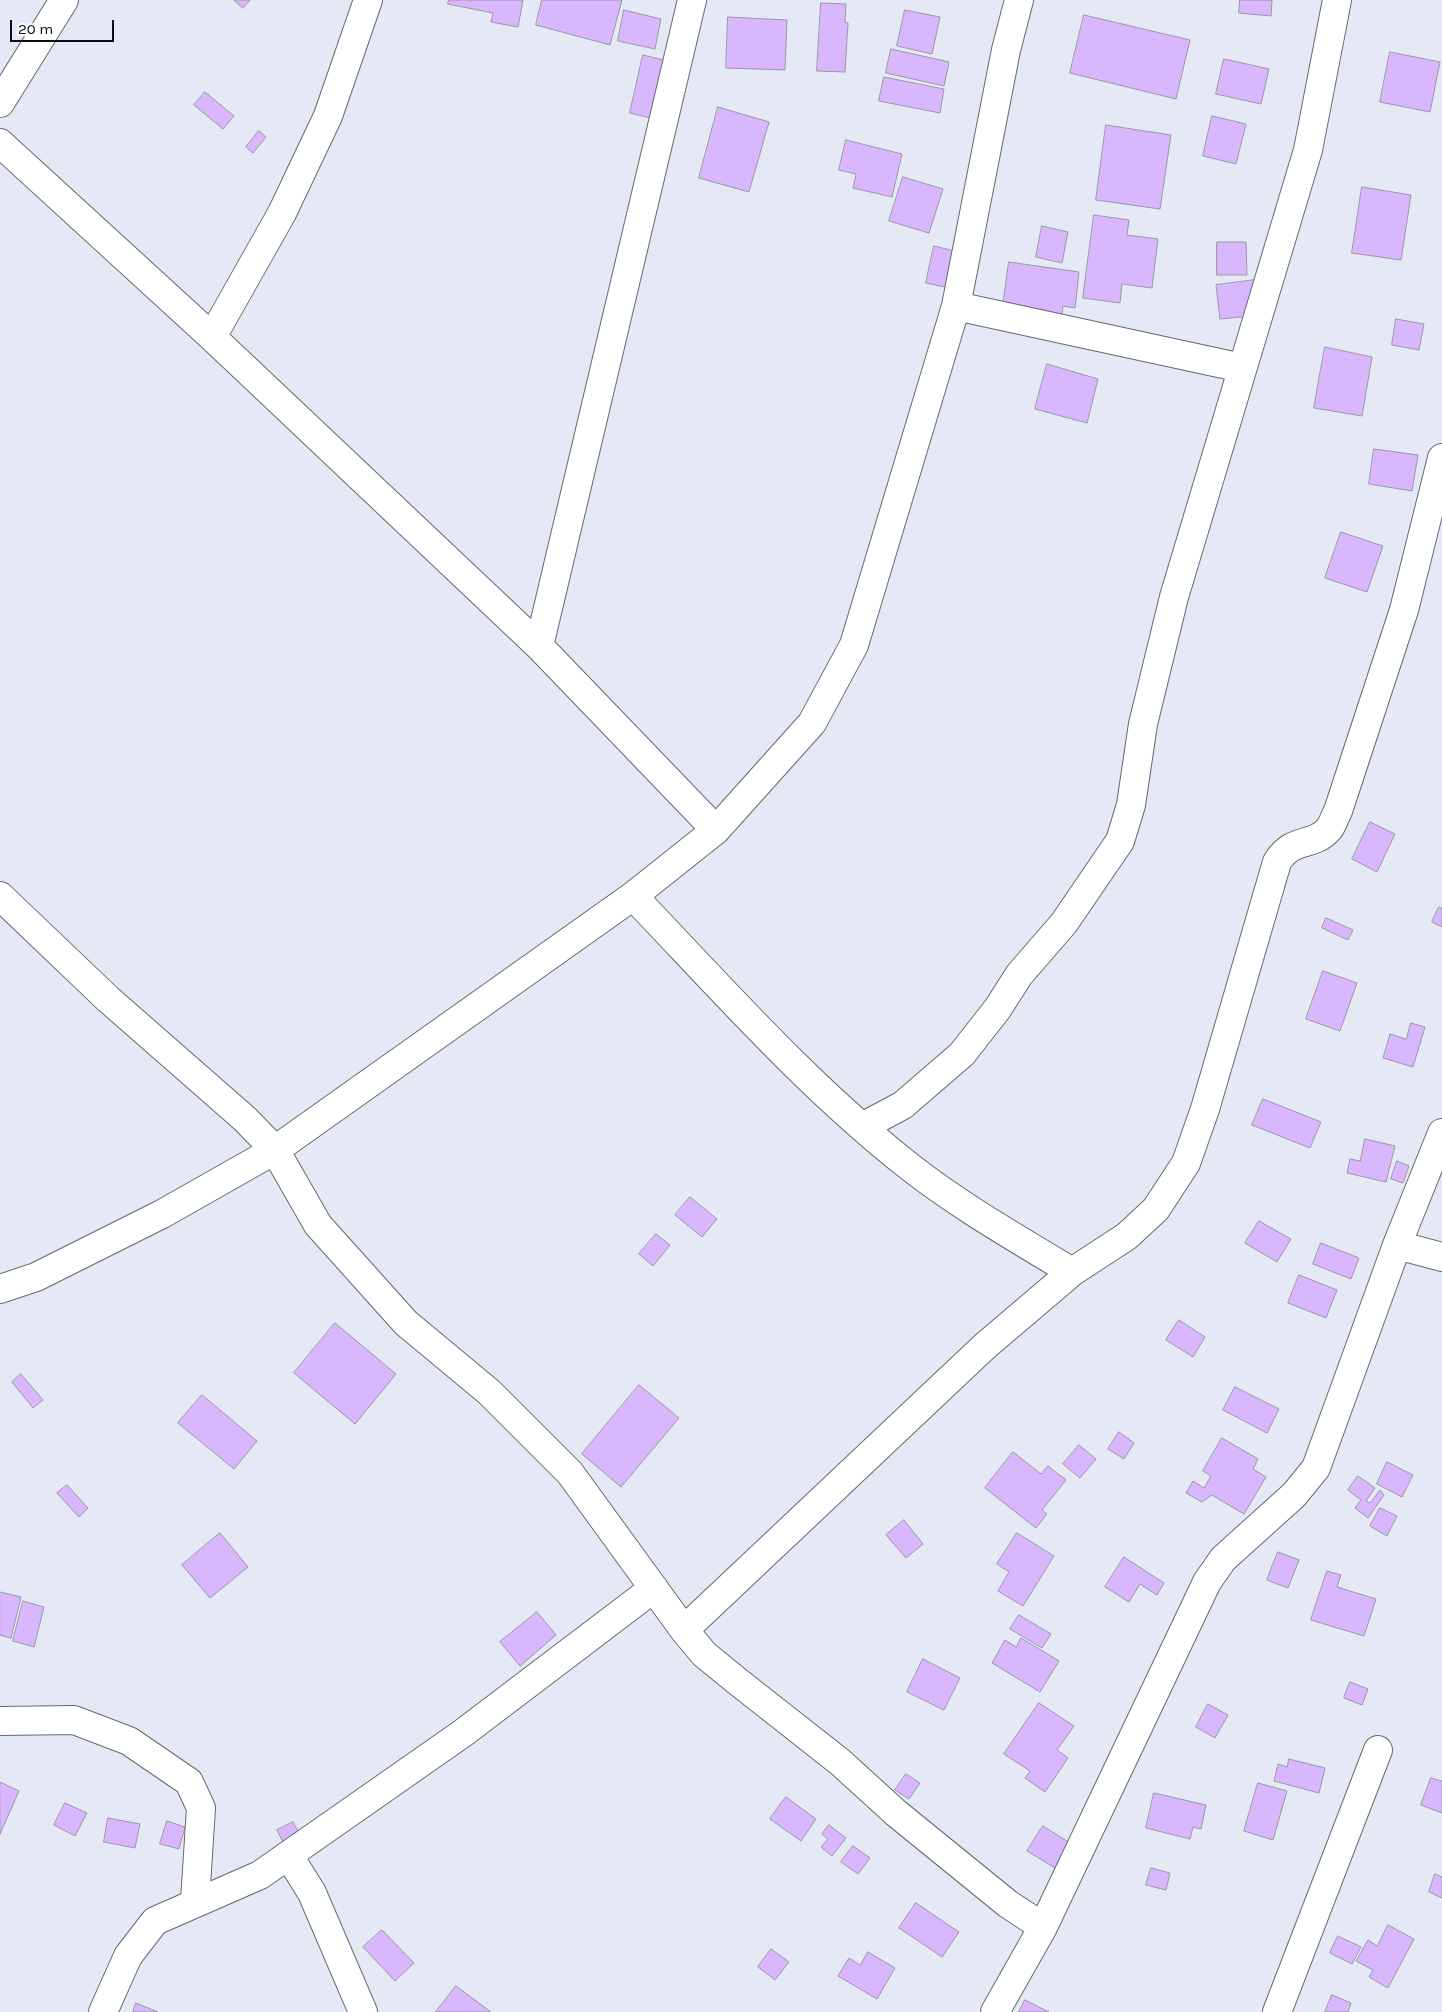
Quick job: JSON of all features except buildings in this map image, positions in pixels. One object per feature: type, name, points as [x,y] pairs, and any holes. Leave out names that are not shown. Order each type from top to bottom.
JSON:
[{"type":"street","points":[[0,103],[64,0]]},
{"type":"street","points":[[212,337],[282,213],[328,116],[368,0]]},
{"type":"street","points":[[539,646],[692,0]]},
{"type":"street","points":[[0,1289],[36,1276],[153,1218],[275,1150],[633,896],[716,830],[812,723],[854,645],[956,306],[1006,50],[1019,0]]},
{"type":"street","points":[[862,1127],[903,1105],[962,1054],[998,1008],[1019,975],[1069,915],[1120,841],[1131,805],[1143,724],[1174,597],[1308,150],[1337,0]]},
{"type":"street","points":[[0,143],[212,337],[539,646],[716,830]]},
{"type":"street","points":[[956,306],[1242,368]]},
{"type":"street","points":[[684,1630],[985,1346],[1072,1272],[1127,1236],[1156,1209],[1186,1163],[1205,1109],[1277,862],[1284,850],[1296,844],[1318,838],[1330,828],[1338,811],[1404,610],[1442,458]]},
{"type":"street","points":[[0,896],[108,999],[237,1112],[275,1150],[318,1225],[406,1323],[489,1392],[570,1473],[684,1630],[704,1654],[840,1762],[896,1813],[1008,1904],[1043,1927]]},
{"type":"street","points":[[633,896],[774,1043],[862,1127],[912,1169],[1072,1272]]},
{"type":"street","points":[[995,2012],[1043,1927],[1207,1582],[1223,1558],[1294,1495],[1316,1468],[1398,1245],[1442,1133]]},
{"type":"street","points":[[1398,1245],[1442,1257]]},
{"type":"street","points":[[102,2012],[128,1956],[155,1921],[195,1902],[260,1876],[463,1733],[654,1588]]},
{"type":"street","points":[[0,1721],[74,1720],[129,1741],[189,1782],[201,1808],[195,1902]]},
{"type":"street","points":[[1277,2012],[1378,1750]]},
{"type":"street","points":[[289,1856],[312,1893],[363,2012]]}]
